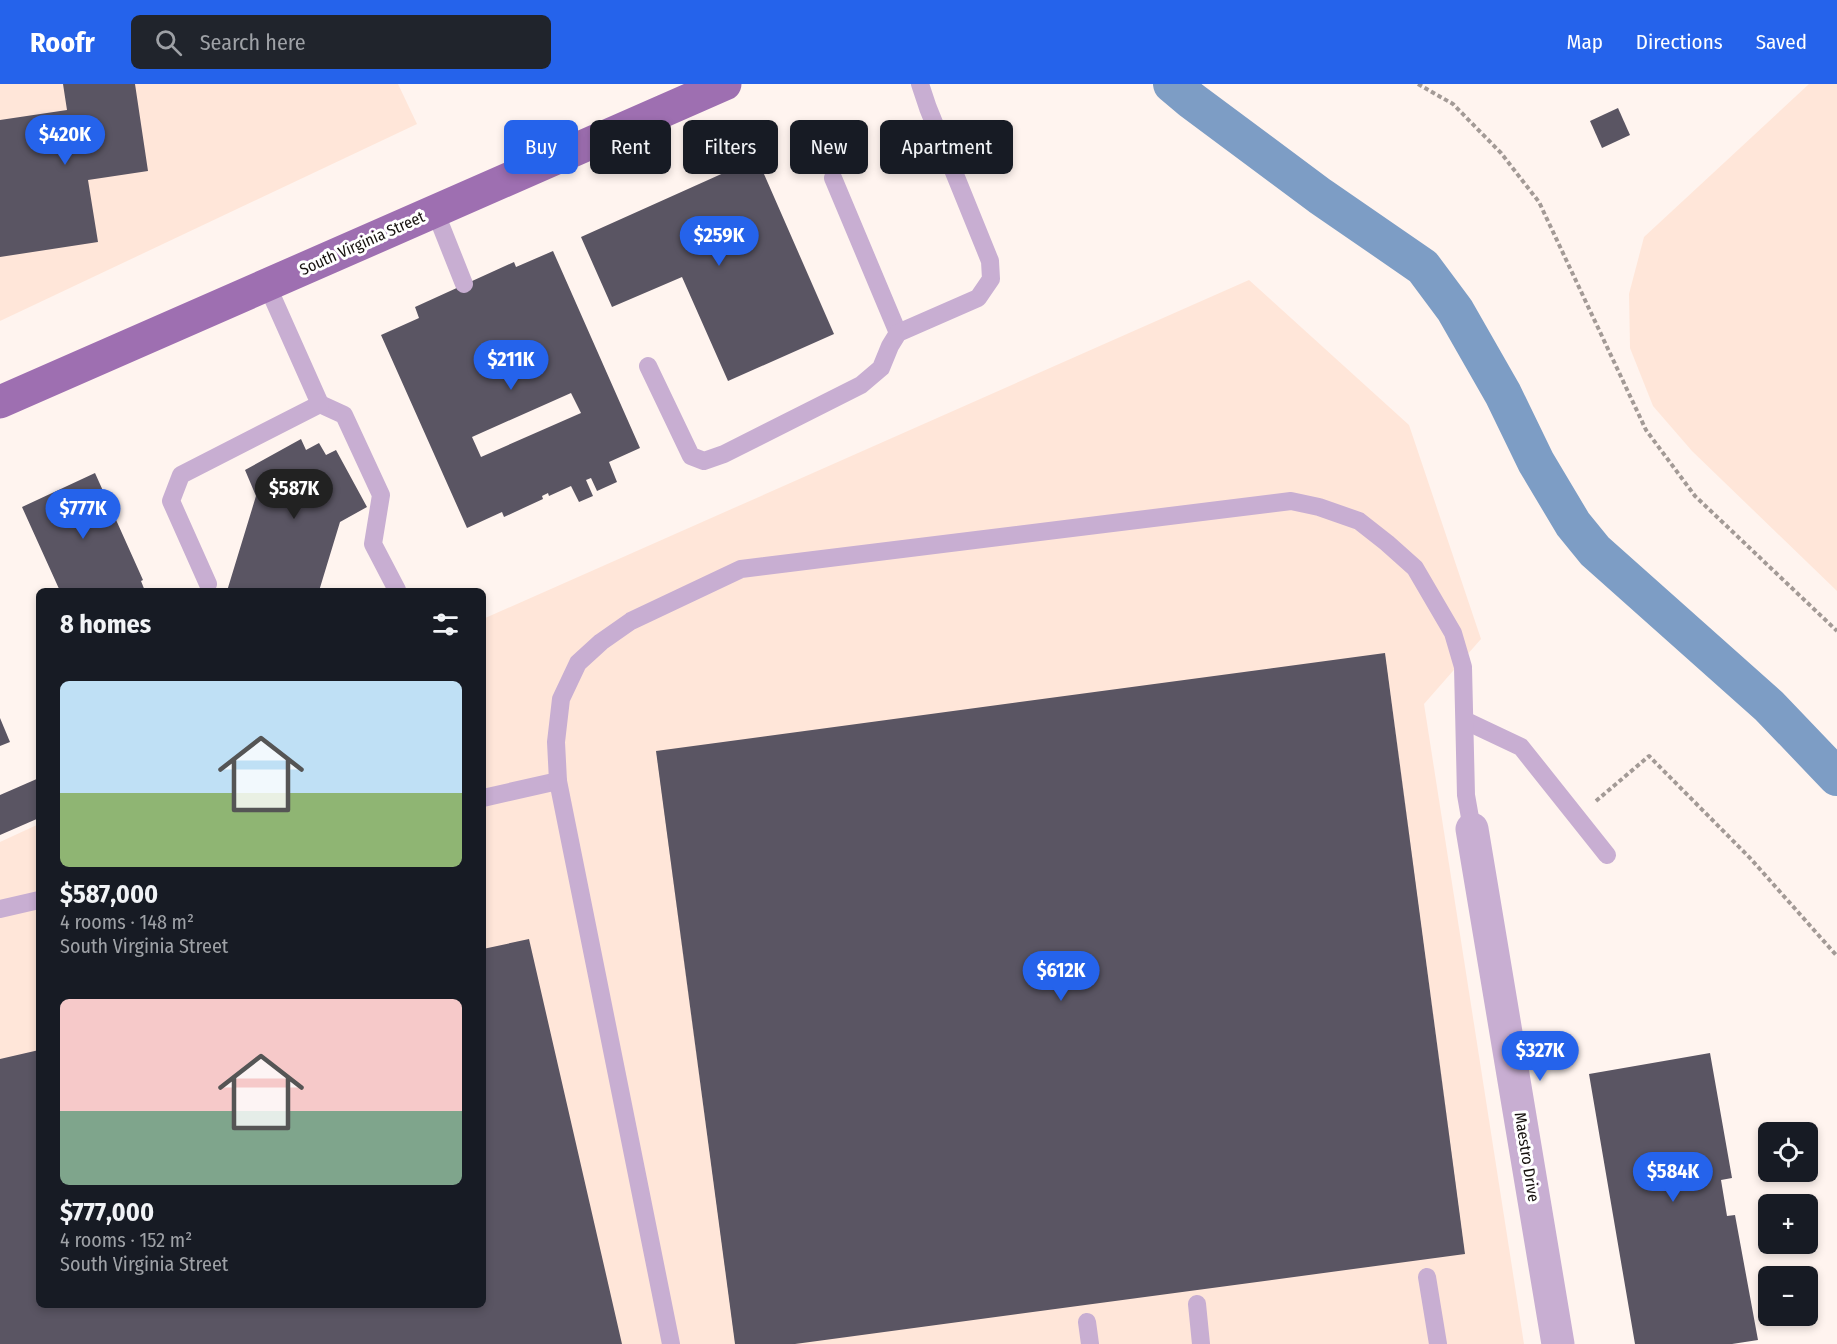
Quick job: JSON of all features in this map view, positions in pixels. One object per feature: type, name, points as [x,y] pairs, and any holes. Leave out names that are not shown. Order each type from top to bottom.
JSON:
[{"type":"main road","name":"South Virginia Street","points":[[0,402],[725,84]]},
{"type":"street","name":"Maestro Drive","points":[[1472,829],[1558,1344]]},
{"type":"lane","points":[[648,366],[691,456],[704,461],[724,454],[861,385],[881,368],[898,333],[978,298],[991,279],[990,261],[920,84]]},
{"type":"lane","points":[[833,178],[898,333]]},
{"type":"lane","points":[[435,211],[464,284]]},
{"type":"lane","points":[[267,285],[320,404],[344,415],[381,495],[373,544],[396,588]]},
{"type":"lane","points":[[208,584],[171,501],[181,475],[320,404]]},
{"type":"lane","points":[[671,1344],[558,781],[556,742],[561,699],[578,663],[601,642],[631,621],[741,569],[1291,501],[1319,507],[1359,520],[1415,568],[1453,633],[1463,667],[1466,721],[1464,760],[1466,795],[1472,829]]},
{"type":"lane","points":[[1466,721],[1521,747],[1607,855]]},
{"type":"lane","points":[[486,797],[558,781]]},
{"type":"lane","points":[[0,909],[36,901]]},
{"type":"lane","points":[[1427,1277],[1438,1344]]},
{"type":"lane","points":[[1197,1304],[1201,1344]]},
{"type":"lane","points":[[1087,1322],[1090,1344]]},
{"type":"path","points":[[1418,84],[1453,104],[1501,153],[1539,202],[1646,430],[1695,496],[1837,631]]},
{"type":"path","points":[[1577,817],[1649,756],[1750,858],[1837,956]]},
{"type":"shaded area","points":[[0,84],[398,84],[417,124],[0,321]]},
{"type":"shaded area","points":[[1809,84],[1837,84],[1837,591],[1692,451],[1653,406],[1630,348],[1629,294],[1644,237]]},
{"type":"shaded area","points":[[1249,280],[1409,425],[1481,639],[1424,704],[1524,1344],[0,1344],[0,842],[36,825],[36,1308],[486,1308],[486,618]]},
{"type":"building","points":[[63,84],[135,84],[148,171],[88,180],[98,242],[0,257],[0,120],[67,110]]},
{"type":"building","points":[[1618,108],[1630,135],[1602,148],[1590,121]]},
{"type":"building","points":[[721,174],[764,174],[834,334],[728,381],[682,277],[612,307],[581,237]]},
{"type":"building","points":[[553,251],[640,448],[609,462],[617,482],[597,491],[591,478],[586,480],[593,496],[579,502],[571,486],[549,496],[548,493],[542,496],[543,499],[504,517],[502,512],[467,528],[381,335],[419,318],[415,307],[514,262],[516,267]],"holes":[[[571,393],[581,413],[481,457],[472,437]]]},
{"type":"building","points":[[301,439],[306,450],[319,443],[326,455],[336,450],[367,507],[340,522],[320,588],[228,588],[256,496],[245,470]]},
{"type":"building","points":[[95,473],[143,580],[141,581],[144,588],[59,588],[22,507]]},
{"type":"building","points":[[1385,653],[1465,1254],[795,1344],[735,1344],[656,751]]},
{"type":"building","points":[[0,718],[10,742],[0,746]]},
{"type":"building","points":[[36,779],[36,819],[0,835],[0,795]]},
{"type":"building","points":[[529,939],[622,1344],[0,1344],[0,1059],[36,1051],[36,1308],[486,1308],[486,948]]},
{"type":"building","points":[[1710,1053],[1732,1178],[1721,1180],[1727,1216],[1735,1215],[1758,1340],[1732,1344],[1635,1344],[1589,1074]]},
{"type":"waterway","points":[[1172,84],[1320,196],[1423,267],[1455,310],[1503,394],[1536,462],[1573,524],[1595,551],[1769,706],[1837,777]]}]
